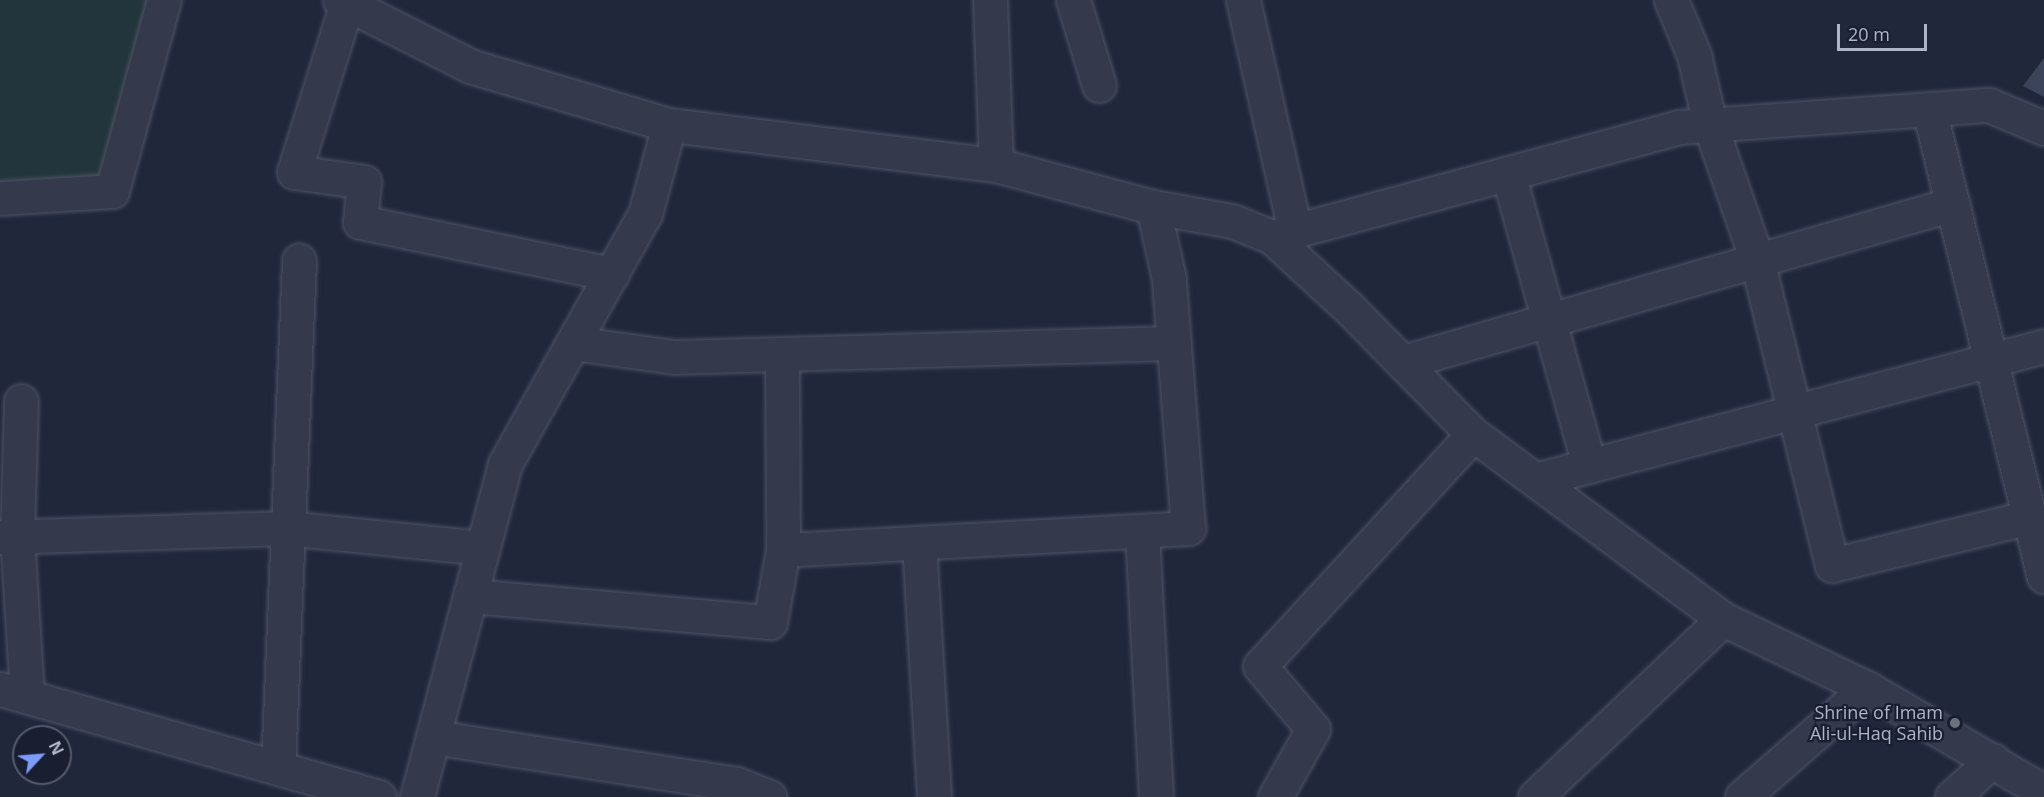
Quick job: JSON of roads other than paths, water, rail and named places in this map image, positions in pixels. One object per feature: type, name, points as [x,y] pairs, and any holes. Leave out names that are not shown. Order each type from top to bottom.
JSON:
[{"type":"street","points":[[0,198],[112,191],[164,0]]},
{"type":"street","points":[[990,0],[996,165]]},
{"type":"street","points":[[1073,0],[1099,85]]},
{"type":"street","points":[[1243,0],[1284,234],[1473,434],[1539,479],[1723,619],[1867,688],[2044,792]]},
{"type":"street","points":[[1671,0],[1694,55],[1710,125],[1757,260],[1832,565],[2030,517]]},
{"type":"street","points":[[612,274],[360,222],[364,182],[294,172],[344,2],[470,66],[669,124],[996,165],[1154,207],[1232,221],[1284,234],[1679,127],[1989,105],[2044,128]]},
{"type":"street","points":[[1929,109],[2044,576]]},
{"type":"street","points":[[417,797],[505,464],[645,214],[669,124]]},
{"type":"street","points":[[1508,173],[1589,466]]},
{"type":"street","points":[[1403,362],[1953,204]]},
{"type":"street","points":[[783,550],[1188,528],[1169,279],[1154,207]]},
{"type":"street","points":[[278,768],[286,528],[299,260]]},
{"type":"street","points":[[573,343],[674,357],[1174,343]]},
{"type":"street","points":[[1539,479],[2044,346]]},
{"type":"street","points":[[470,596],[770,622],[783,550],[782,354]]},
{"type":"street","points":[[21,400],[8,537],[14,692],[379,797]]},
{"type":"street","points":[[1275,797],[1313,729],[1260,666],[1473,434]]},
{"type":"street","points":[[8,537],[286,528],[482,548]]},
{"type":"street","points":[[1142,531],[1156,797]]},
{"type":"street","points":[[919,543],[934,797]]},
{"type":"street","points":[[1535,797],[1723,619]]},
{"type":"street","points":[[1742,797],[1867,688]]},
{"type":"street","points":[[433,737],[737,784],[769,797]]},
{"type":"street","points":[[1952,797],[1993,760]]},
{"type":"place","name":"Shrine of Imam Ali-ul-Haq Sahib","points":[[1955,723]]}]
